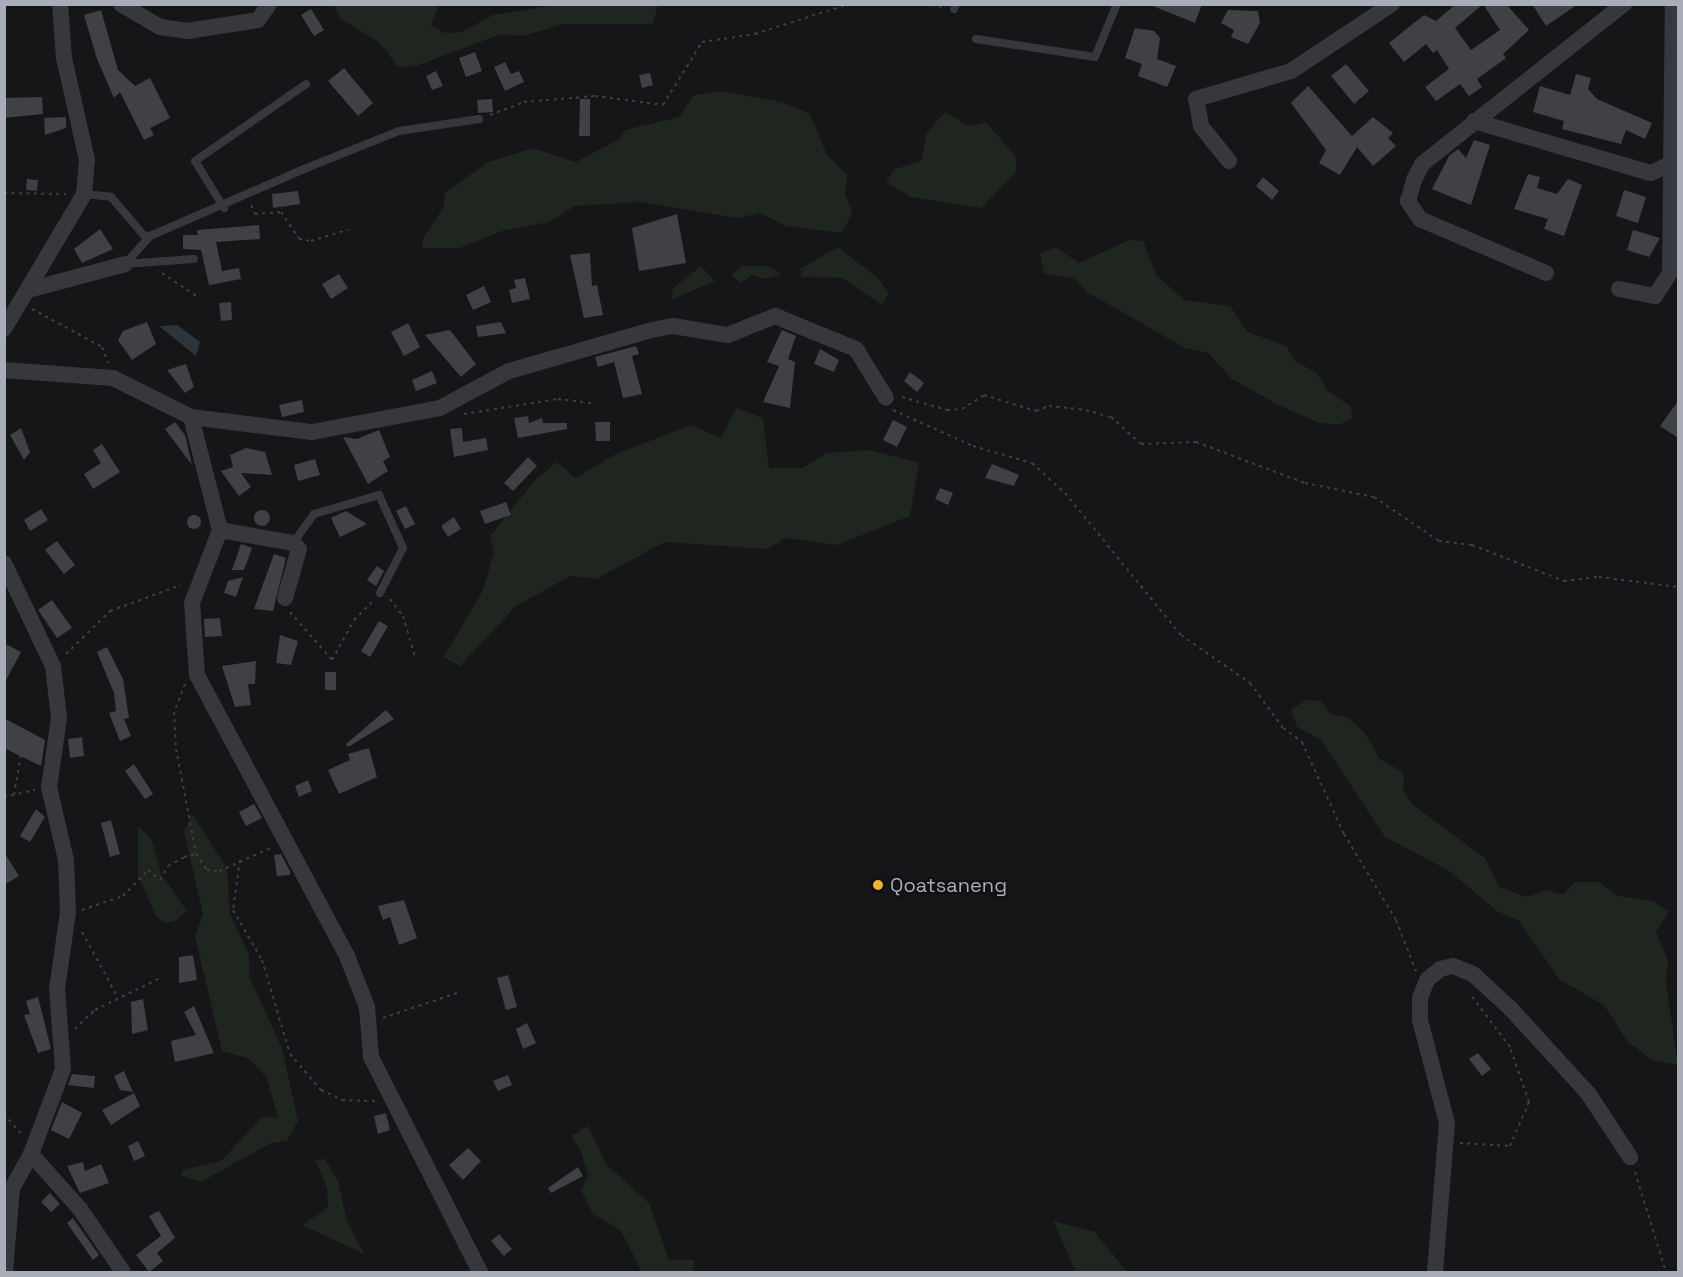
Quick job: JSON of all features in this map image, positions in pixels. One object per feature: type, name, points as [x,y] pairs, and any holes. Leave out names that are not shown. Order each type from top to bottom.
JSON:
[{"type":"street","points":[[4,329],[27,296],[84,194],[87,160],[64,58],[60,4]]},
{"type":"street","points":[[121,4],[160,27],[187,31],[258,20],[270,4]]},
{"type":"street","points":[[1229,161],[1201,126],[1196,99],[1291,71],[1392,4]]},
{"type":"street","points":[[1546,273],[1412,212],[1408,201],[1422,164],[1624,4]]},
{"type":"street","points":[[1619,289],[1655,296],[1666,283],[1675,162],[1673,4]]},
{"type":"street","points":[[1474,121],[1651,173],[1675,162]]},
{"type":"street","points":[[27,296],[125,264]]},
{"type":"street","points":[[4,370],[113,378],[191,417],[312,432],[445,406],[509,371],[652,330],[673,326],[728,335],[775,316],[856,349],[886,398]]},
{"type":"street","points":[[191,417],[220,530],[194,592],[197,675],[288,842],[346,956],[369,1024],[371,1057],[480,1272]]},
{"type":"street","points":[[220,530],[293,543],[299,549],[285,598]]},
{"type":"street","points":[[4,563],[53,666],[59,718],[49,787],[66,860],[68,912],[57,989],[63,1069],[31,1154],[12,1188],[5,1272]]},
{"type":"street","points":[[1435,1272],[1445,1146],[1444,1106],[1420,1020],[1427,980],[1453,966],[1473,974],[1577,1080],[1615,1127],[1630,1157]]},
{"type":"street","points":[[31,1154],[80,1209],[123,1272]]},
{"type":"lane","points":[[976,39],[1095,57],[1117,4]]},
{"type":"lane","points":[[224,208],[195,161],[306,84]]},
{"type":"lane","points":[[125,264],[147,239],[224,208],[246,195],[399,131],[479,119]]},
{"type":"lane","points":[[84,194],[111,197],[147,239]]},
{"type":"lane","points":[[125,264],[152,258],[194,259]]},
{"type":"lane","points":[[293,543],[314,514],[379,495],[403,548],[380,593]]},
{"type":"path","points":[[479,119],[524,102],[595,96],[663,105],[702,42],[755,34],[849,4]]},
{"type":"path","points":[[924,4],[955,7]]},
{"type":"path","points":[[4,194],[84,194]]},
{"type":"path","points":[[246,195],[255,214],[281,212],[299,238],[311,242],[348,230]]},
{"type":"path","points":[[152,258],[168,279],[198,297]]},
{"type":"path","points":[[27,296],[102,347],[113,378]]},
{"type":"path","points":[[886,398],[947,410],[962,409],[984,395],[1036,411],[1086,410],[1111,417],[1141,444],[1196,442],[1305,483],[1374,497],[1439,541],[1472,545],[1564,581],[1599,577],[1678,587]]},
{"type":"path","points":[[886,398],[894,412],[1032,463],[1065,494],[1181,635],[1250,683],[1283,728],[1302,742],[1344,834],[1396,920],[1417,973],[1427,980]]},
{"type":"path","points":[[445,406],[468,415],[558,399],[593,403]]},
{"type":"path","points":[[53,666],[110,611],[180,584],[194,592]]},
{"type":"path","points":[[285,598],[304,632],[332,660],[354,620],[380,593],[403,616],[415,657]]},
{"type":"path","points":[[197,675],[182,686],[174,712],[196,854],[207,870],[219,871],[240,860],[288,842]]},
{"type":"path","points":[[4,747],[21,755],[14,794]]},
{"type":"path","points":[[4,797],[49,787]]},
{"type":"path","points":[[74,913],[123,896],[148,870],[160,880],[168,866],[196,854]]},
{"type":"path","points":[[240,860],[233,910],[262,960],[290,1054],[321,1090],[342,1100],[393,1100]]},
{"type":"path","points":[[78,924],[118,999]]},
{"type":"path","points":[[1445,1146],[1510,1146],[1529,1102],[1510,1047],[1486,1021],[1453,966]]},
{"type":"path","points":[[62,1049],[95,1010],[162,977]]},
{"type":"path","points":[[369,1024],[457,993]]},
{"type":"path","points":[[4,1114],[31,1154]]},
{"type":"path","points":[[1630,1157],[1666,1272]]},
{"type":"shaded area","points":[[334,5],[439,5],[431,25],[445,33],[462,32],[493,15],[555,5],[658,6],[652,24],[564,24],[523,36],[501,34],[416,66],[398,67],[380,43],[340,18]]},
{"type":"shaded area","points":[[719,91],[782,102],[810,114],[827,155],[847,175],[845,192],[852,213],[842,233],[786,226],[760,213],[738,218],[641,202],[575,206],[549,222],[502,231],[460,248],[422,248],[424,236],[444,207],[445,193],[488,162],[533,148],[576,162],[619,139],[625,130],[679,117],[694,95]]},
{"type":"shaded area","points":[[945,112],[969,126],[986,122],[1016,157],[1016,172],[981,208],[911,197],[886,182],[895,169],[921,161],[927,132]]},
{"type":"shaded area","points":[[1129,240],[1143,241],[1156,275],[1184,300],[1230,306],[1248,332],[1286,346],[1296,362],[1317,373],[1327,390],[1351,407],[1352,419],[1338,425],[1320,423],[1280,406],[1232,379],[1208,353],[1185,348],[1087,292],[1075,279],[1044,273],[1040,254],[1056,247],[1079,263]]},
{"type":"shaded area","points":[[838,247],[878,278],[889,293],[882,305],[843,278],[802,277],[800,269]]},
{"type":"shaded area","points":[[701,266],[715,281],[671,300],[673,288]]},
{"type":"shaded area","points":[[743,266],[767,266],[782,274],[766,279],[752,275],[741,283],[731,275]]},
{"type":"shaded area","points":[[177,325],[200,342],[196,356],[159,326]]},
{"type":"shaded area","points":[[736,408],[763,418],[769,468],[803,468],[827,453],[870,450],[919,463],[910,516],[837,545],[785,538],[768,549],[665,542],[596,579],[570,576],[516,606],[460,666],[444,657],[483,590],[494,552],[490,536],[535,480],[557,462],[575,478],[616,454],[691,425],[721,438]]},
{"type":"shaded area","points":[[1307,700],[1321,701],[1331,714],[1348,718],[1365,733],[1379,758],[1404,773],[1403,791],[1413,805],[1485,858],[1499,887],[1527,897],[1547,890],[1563,895],[1575,882],[1599,882],[1618,896],[1653,901],[1669,912],[1656,932],[1668,960],[1666,982],[1678,1065],[1652,1060],[1627,1041],[1604,1005],[1560,980],[1519,921],[1497,911],[1448,870],[1385,837],[1321,740],[1297,727],[1291,709]]},
{"type":"shaded area","points":[[192,813],[227,869],[230,914],[249,955],[249,976],[282,1048],[298,1121],[287,1141],[271,1143],[201,1182],[182,1176],[182,1170],[221,1161],[262,1117],[278,1118],[267,1078],[248,1058],[222,1051],[195,936],[203,914],[184,832]]},
{"type":"shaded area","points":[[138,826],[152,840],[161,874],[187,911],[175,921],[165,923],[156,916],[138,876]]},
{"type":"shaded area","points":[[588,1126],[606,1164],[649,1203],[669,1260],[694,1260],[693,1272],[642,1272],[621,1231],[593,1214],[581,1190],[588,1176],[581,1151],[571,1136]]},
{"type":"shaded area","points":[[325,1159],[338,1181],[347,1221],[364,1254],[302,1225],[328,1208],[327,1188],[315,1160]]},
{"type":"shaded area","points":[[1053,1221],[1095,1232],[1127,1272],[1076,1272]]},
{"type":"building","points":[[1148,4],[1202,4],[1195,23]]},
{"type":"building","points":[[1456,4],[1483,4],[1506,4],[1529,30],[1503,54],[1506,58],[1477,79],[1482,87],[1469,96],[1460,84],[1436,101],[1425,87],[1449,69],[1437,50],[1433,53],[1426,44],[1404,62],[1389,43],[1424,15],[1436,21]],"holes":[[[1483,4],[1500,30],[1471,50],[1455,28]]]},
{"type":"building","points":[[1532,4],[1578,4],[1546,26]]},
{"type":"building","points":[[311,9],[324,30],[314,36],[301,15]]},
{"type":"building","points":[[101,10],[118,70],[135,86],[150,78],[170,118],[150,128],[154,135],[144,140],[120,92],[114,98],[97,59],[84,15]]},
{"type":"building","points":[[1228,10],[1258,11],[1260,23],[1248,44],[1231,37],[1234,30],[1221,23]]},
{"type":"building","points":[[1135,28],[1154,31],[1160,38],[1157,59],[1176,66],[1167,87],[1138,76],[1142,64],[1125,58]]},
{"type":"building","points":[[475,52],[482,71],[466,77],[459,58]]},
{"type":"building","points":[[505,62],[511,74],[519,71],[524,82],[505,91],[494,67]]},
{"type":"building","points":[[1346,64],[1369,91],[1354,104],[1331,76]]},
{"type":"building","points":[[344,68],[373,103],[358,116],[328,81]]},
{"type":"building","points":[[436,71],[443,86],[432,90],[426,76]]},
{"type":"building","points":[[650,73],[653,85],[642,88],[639,75]]},
{"type":"building","points":[[1576,74],[1591,78],[1588,89],[1597,99],[1652,123],[1645,139],[1626,130],[1621,144],[1562,129],[1564,121],[1533,112],[1540,86],[1570,95]]},
{"type":"building","points":[[1308,86],[1352,136],[1373,117],[1393,133],[1388,138],[1396,146],[1373,166],[1357,147],[1340,175],[1319,163],[1326,150],[1291,103]]},
{"type":"building","points":[[42,97],[43,114],[4,118],[4,98]]},
{"type":"building","points":[[492,99],[493,112],[478,113],[477,100]]},
{"type":"building","points":[[580,99],[590,99],[590,136],[579,136]]},
{"type":"building","points":[[66,117],[66,128],[45,135],[44,118]]},
{"type":"building","points":[[1474,140],[1490,145],[1471,205],[1432,189],[1449,156],[1458,149],[1466,158]]},
{"type":"building","points":[[1528,174],[1540,177],[1537,188],[1557,194],[1568,179],[1582,185],[1564,236],[1544,229],[1548,219],[1514,209]]},
{"type":"building","points":[[1263,177],[1279,191],[1272,200],[1256,186]]},
{"type":"building","points":[[27,179],[38,180],[37,191],[26,190]]},
{"type":"building","points":[[1624,190],[1646,197],[1638,223],[1616,216]]},
{"type":"building","points":[[298,191],[300,204],[273,208],[272,194]]},
{"type":"building","points":[[677,214],[686,263],[639,271],[632,228]]},
{"type":"building","points":[[259,225],[260,239],[216,242],[222,271],[239,268],[241,279],[209,285],[201,250],[183,249],[183,235],[198,235],[197,230]]},
{"type":"building","points":[[100,229],[113,249],[82,263],[74,249]]},
{"type":"building","points":[[1633,230],[1660,238],[1649,257],[1627,250]]},
{"type":"building","points":[[590,253],[592,286],[597,285],[603,315],[584,318],[570,255]]},
{"type":"building","points":[[339,274],[348,288],[331,299],[322,284]]},
{"type":"building","points":[[525,278],[530,299],[512,303],[509,290],[516,288],[514,280]]},
{"type":"building","points":[[484,286],[491,302],[473,310],[466,295]]},
{"type":"building","points":[[231,302],[232,320],[221,321],[219,303]]},
{"type":"building","points":[[147,322],[156,344],[132,360],[118,340],[123,331]]},
{"type":"building","points":[[501,322],[506,333],[478,337],[476,326]]},
{"type":"building","points":[[408,323],[420,347],[404,356],[391,332]]},
{"type":"building","points":[[450,330],[476,364],[461,377],[425,335]]},
{"type":"building","points":[[782,330],[796,336],[788,359],[795,362],[790,408],[763,402],[779,366],[767,362]]},
{"type":"building","points":[[636,346],[639,354],[632,356],[642,394],[623,398],[614,362],[598,367],[595,357]]},
{"type":"building","points":[[820,349],[839,360],[834,372],[814,364]]},
{"type":"building","points":[[186,364],[194,387],[185,393],[167,370]]},
{"type":"building","points":[[432,371],[437,383],[416,391],[412,380]]},
{"type":"building","points":[[910,372],[924,383],[917,392],[904,381]]},
{"type":"building","points":[[302,400],[304,412],[282,417],[279,405]]},
{"type":"building","points":[[1678,401],[1678,438],[1660,426]]},
{"type":"building","points":[[528,416],[529,423],[542,418],[543,423],[567,423],[567,429],[518,438],[514,418]]},
{"type":"building","points":[[893,420],[907,427],[897,447],[883,440]]},
{"type":"building","points":[[175,422],[185,435],[192,465],[165,429]]},
{"type":"building","points":[[595,422],[610,422],[610,441],[596,441]]},
{"type":"building","points":[[21,428],[30,452],[24,460],[10,435]]},
{"type":"building","points":[[462,428],[463,442],[486,438],[488,450],[454,457],[450,429]]},
{"type":"building","points":[[379,430],[390,457],[383,461],[388,471],[368,484],[343,437],[357,439]]},
{"type":"building","points":[[102,444],[120,472],[93,489],[84,474],[101,463],[93,450]]},
{"type":"building","points":[[246,448],[265,452],[272,475],[241,473],[251,487],[239,496],[221,471],[233,467],[230,455]]},
{"type":"building","points":[[528,457],[537,466],[513,491],[504,483]]},
{"type":"building","points":[[315,459],[320,475],[298,481],[294,465]]},
{"type":"building","points":[[992,464],[1019,475],[1014,486],[985,478]]},
{"type":"building","points":[[940,488],[953,493],[948,505],[935,499]]},
{"type":"building","points":[[506,502],[511,515],[485,524],[480,511]]},
{"type":"building","points":[[406,506],[415,524],[405,529],[396,511]]},
{"type":"building","points":[[41,509],[48,520],[30,531],[24,520]]},
{"type":"building","points":[[262,510],[270,518],[262,526],[254,518]]},
{"type":"building","points":[[346,511],[367,524],[340,537],[331,518]]},
{"type":"building","points":[[194,515],[199,517],[201,522],[199,527],[194,529],[189,527],[187,522],[189,517]]},
{"type":"building","points":[[454,517],[461,529],[448,537],[441,526]]},
{"type":"building","points":[[57,541],[75,565],[64,574],[45,550]]},
{"type":"building","points":[[241,544],[252,548],[244,570],[232,570]]},
{"type":"building","points":[[274,554],[286,558],[273,611],[254,609]]},
{"type":"building","points":[[377,566],[384,571],[376,586],[367,580]]},
{"type":"building","points":[[243,577],[236,597],[224,593],[228,581]]},
{"type":"building","points":[[52,600],[72,628],[57,638],[38,610]]},
{"type":"building","points":[[220,618],[222,636],[205,637],[204,619]]},
{"type":"building","points":[[379,621],[388,626],[370,657],[361,651]]},
{"type":"building","points":[[280,635],[298,641],[291,665],[276,663]]},
{"type":"building","points":[[4,643],[21,652],[4,684]]},
{"type":"building","points":[[107,647],[123,679],[129,718],[124,719],[131,736],[120,741],[109,713],[116,711],[114,693],[97,652]]},
{"type":"building","points":[[256,661],[255,684],[248,684],[251,705],[235,707],[222,666]]},
{"type":"building","points":[[325,672],[336,672],[336,690],[325,690]]},
{"type":"building","points":[[386,710],[394,719],[348,747],[346,744]]},
{"type":"building","points":[[4,718],[45,740],[41,766],[4,748]]},
{"type":"building","points":[[82,737],[84,756],[70,758],[68,739]]},
{"type":"building","points":[[369,748],[377,777],[339,794],[328,770],[350,760],[348,754]]},
{"type":"building","points":[[134,764],[153,794],[145,799],[125,771]]},
{"type":"building","points":[[308,780],[312,791],[299,797],[295,786]]},
{"type":"building","points":[[254,804],[262,818],[246,826],[239,812]]},
{"type":"building","points":[[36,809],[45,817],[30,842],[20,836]]},
{"type":"building","points":[[111,820],[120,854],[110,857],[101,823]]},
{"type":"building","points":[[4,852],[19,876],[4,885]]},
{"type":"building","points":[[281,854],[290,875],[277,876],[274,855]]},
{"type":"building","points":[[404,900],[417,938],[399,945],[390,917],[383,920],[378,906]]},
{"type":"building","points":[[193,955],[197,980],[179,983],[179,957]]},
{"type":"building","points":[[508,975],[517,1007],[506,1010],[497,978]]},
{"type":"building","points":[[38,997],[51,1049],[38,1053],[24,1015],[30,1014],[26,1001]]},
{"type":"building","points":[[143,999],[148,1030],[132,1034],[131,1002]]},
{"type":"building","points":[[194,1006],[214,1053],[175,1062],[171,1041],[196,1035],[184,1012]]},
{"type":"building","points":[[527,1023],[536,1043],[523,1049],[516,1029]]},
{"type":"building","points":[[1478,1053],[1491,1069],[1482,1076],[1469,1059]]},
{"type":"building","points":[[124,1071],[133,1092],[120,1090],[114,1076]]},
{"type":"building","points":[[72,1074],[95,1076],[94,1088],[68,1085]]},
{"type":"building","points":[[508,1075],[512,1085],[498,1091],[493,1081]]},
{"type":"building","points":[[134,1093],[140,1106],[111,1125],[102,1110]]},
{"type":"building","points":[[62,1102],[82,1113],[69,1139],[51,1130]]},
{"type":"building","points":[[386,1113],[390,1130],[378,1134],[374,1116]]},
{"type":"building","points":[[138,1141],[145,1156],[134,1161],[128,1146]]},
{"type":"building","points":[[468,1148],[481,1161],[463,1180],[449,1165]]},
{"type":"building","points":[[83,1162],[85,1171],[101,1164],[109,1183],[80,1193],[67,1166]]},
{"type":"building","points":[[578,1167],[583,1176],[551,1193],[548,1188]]},
{"type":"building","points":[[50,1193],[60,1204],[51,1212],[41,1202]]},
{"type":"building","points":[[159,1211],[175,1238],[157,1253],[163,1261],[149,1272],[136,1255],[161,1236],[149,1216]]},
{"type":"building","points":[[73,1218],[99,1255],[93,1260],[67,1223]]},
{"type":"building","points":[[499,1234],[512,1249],[504,1256],[491,1241]]},
{"type":"place","name":"Qoatsaneng","points":[[878,885]]}]
